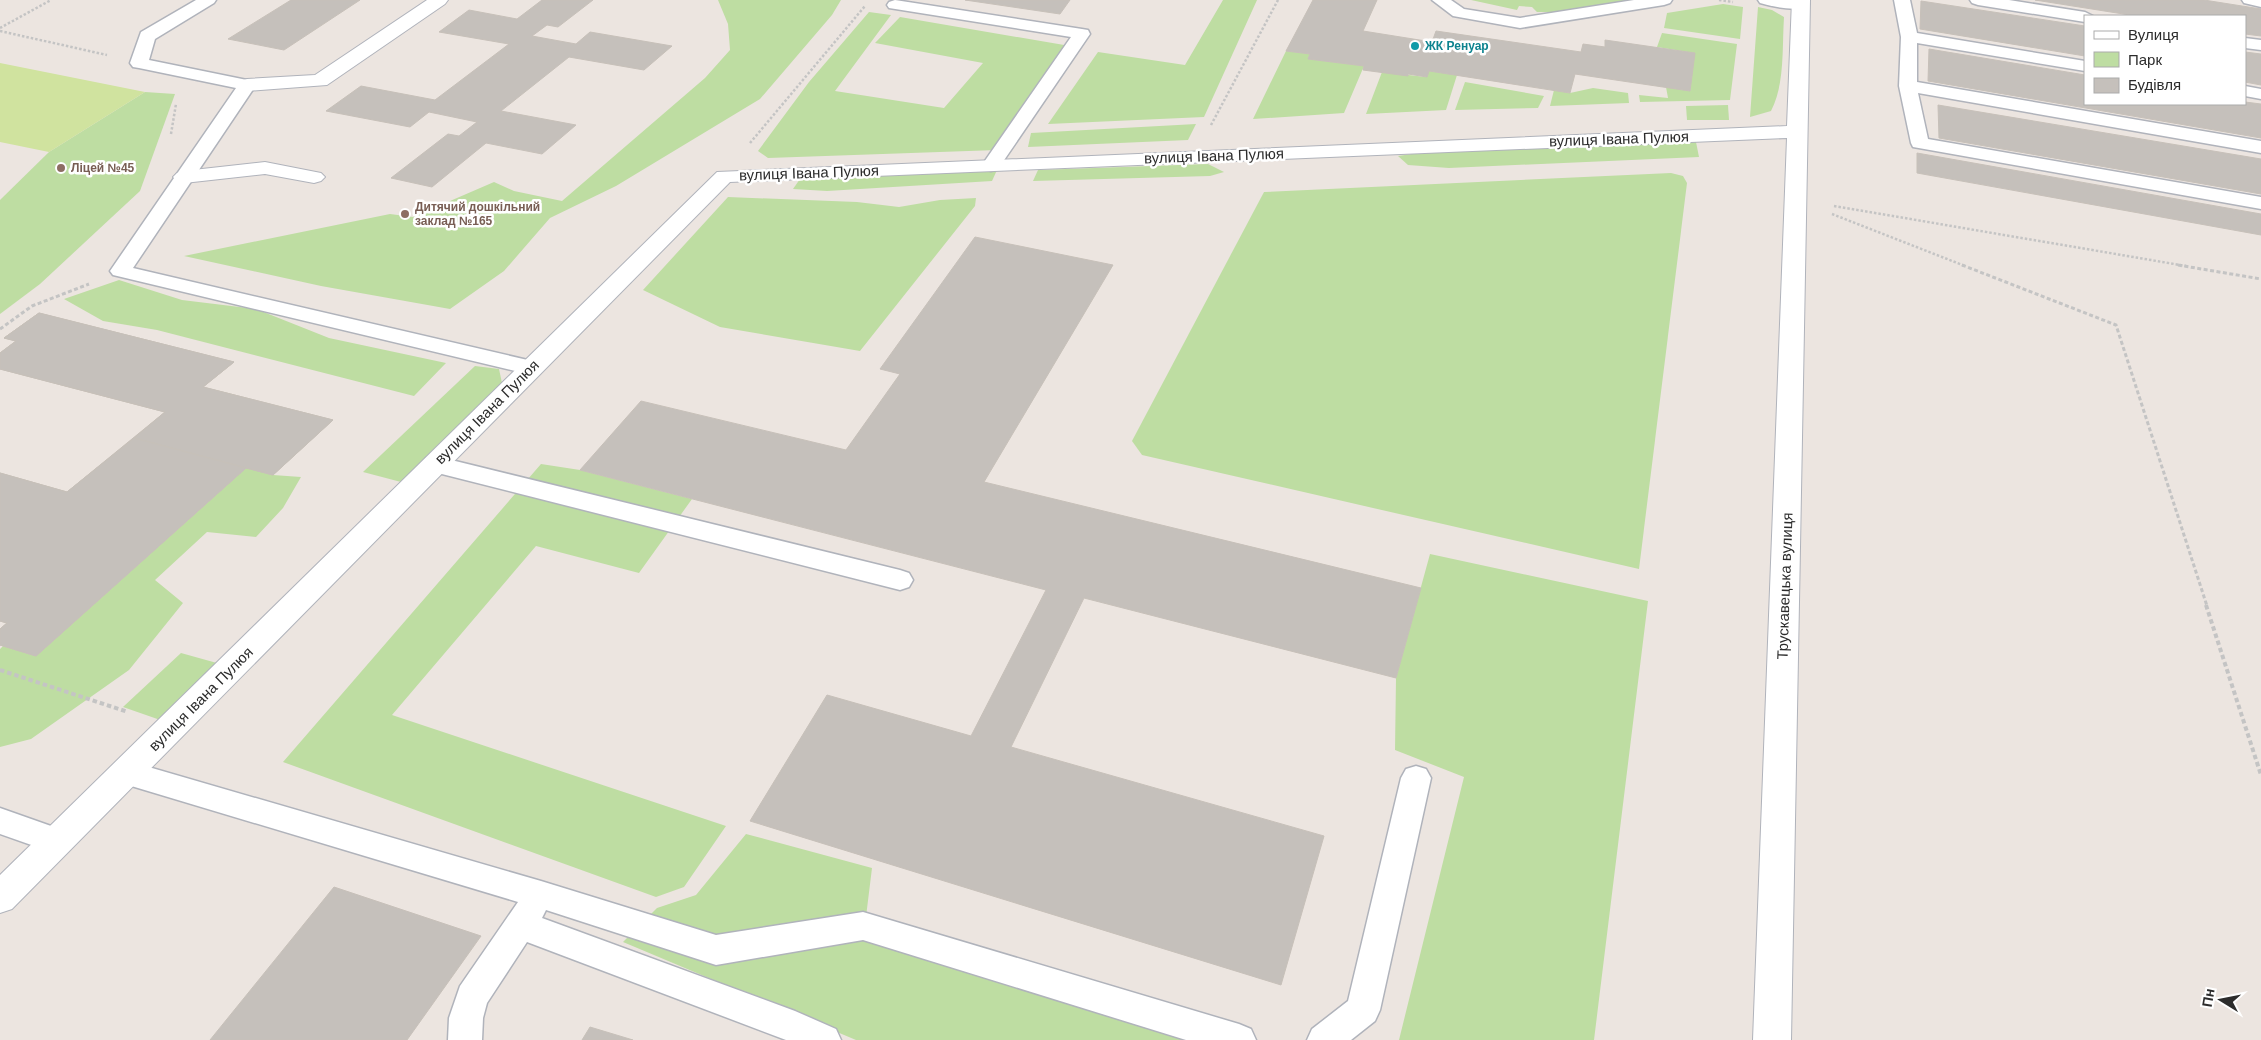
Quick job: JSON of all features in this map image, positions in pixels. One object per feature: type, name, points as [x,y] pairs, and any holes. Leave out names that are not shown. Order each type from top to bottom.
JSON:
[{"type":"street","points":[[247,85],[320,81],[439,0]]},
{"type":"street","name":"Трускавецька вулиця","points":[[1772,1040],[1801,2]]},
{"type":"street","name":"вулиця Івана Пулюя","points":[[0,898],[128,773],[724,176],[1796,132]]},
{"type":"street","points":[[184,177],[265,168],[314,177]]},
{"type":"lane","points":[[208,0],[147,36],[139,63],[247,85],[120,272],[532,368]]},
{"type":"lane","points":[[1440,0],[1459,13],[1520,23],[1664,0]]},
{"type":"lane","points":[[1766,0],[1801,2]]},
{"type":"lane","points":[[1902,0],[1909,38],[1908,86],[1920,143],[2261,203]]},
{"type":"lane","points":[[1978,0],[2084,17]]},
{"type":"lane","points":[[2250,0],[2261,2]]},
{"type":"lane","points":[[895,5],[1082,34],[991,165]]},
{"type":"lane","points":[[1909,38],[2084,66]]},
{"type":"lane","points":[[2246,43],[2261,45]]},
{"type":"lane","points":[[1908,86],[2261,147]]},
{"type":"lane","points":[[2246,91],[2261,94]]},
{"type":"lane","points":[[435,464],[900,580]]},
{"type":"lane","points":[[128,773],[541,895],[716,950],[863,926],[1239,1040]]},
{"type":"lane","points":[[1324,1040],[1363,1010],[1416,778]]},
{"type":"lane","points":[[0,821],[57,841]]},
{"type":"lane","points":[[465,1040],[466,1018],[472,997],[541,895]]},
{"type":"lane","points":[[521,925],[784,1022],[824,1040]]},
{"type":"path","points":[[0,30],[51,0]]},
{"type":"path","points":[[724,176],[870,0]]},
{"type":"path","points":[[1208,130],[1278,0]]},
{"type":"path","points":[[0,30],[139,63]]},
{"type":"path","points":[[1796,200],[2261,279]]},
{"type":"path","points":[[1796,200],[2116,325],[2261,775]]},
{"type":"path","points":[[0,329],[32,306],[120,272]]},
{"type":"path","points":[[0,670],[174,727]]},
{"type":"green space","points":[[718,0],[841,0],[832,15],[760,99],[616,186],[550,218],[504,271],[450,309],[321,286],[184,256],[390,214],[413,217],[494,182],[514,191],[562,201],[705,78],[730,50],[728,24]]},
{"type":"green space","points":[[1223,0],[1257,0],[1204,117],[1048,124],[1098,52],[1185,65]]},
{"type":"green space","points":[[1471,0],[1633,0],[1556,12],[1537,12],[1532,7],[1519,6],[1517,10]]},
{"type":"green space","points":[[1723,4],[1743,7],[1740,39],[1664,28],[1667,13]]},
{"type":"green space","points":[[1758,7],[1772,10],[1784,17],[1782,66],[1779,89],[1771,111],[1750,117]]},
{"type":"green space","points":[[869,12],[891,15],[835,91],[944,108],[983,63],[875,43],[900,17],[1070,46],[997,150],[768,158],[758,151],[809,82]]},
{"type":"green space","points":[[1662,33],[1737,44],[1730,100],[1640,102],[1639,95],[1668,98],[1666,87],[1690,91],[1694,53],[1657,47]]},
{"type":"green space","points":[[1286,51],[1310,54],[1308,59],[1364,66],[1344,113],[1253,119]]},
{"type":"green space","points":[[0,63],[145,92],[49,152],[0,142]]},
{"type":"green space","points":[[1429,71],[1457,75],[1446,110],[1366,114],[1382,72],[1426,77]]},
{"type":"green space","points":[[1465,82],[1544,96],[1538,108],[1455,110]]},
{"type":"green space","points":[[1593,88],[1628,93],[1629,103],[1550,106],[1554,90],[1570,93]]},
{"type":"green space","points":[[145,92],[175,94],[140,191],[40,284],[0,314],[0,200],[49,152]]},
{"type":"green space","points":[[1728,105],[1729,120],[1687,120],[1686,106]]},
{"type":"green space","points":[[1196,124],[1188,140],[1028,147],[1031,133]]},
{"type":"green space","points":[[1696,142],[1699,157],[1449,168],[1408,165],[1398,156],[1425,152]]},
{"type":"green space","points":[[1208,164],[1224,172],[1210,176],[1033,181],[1038,170]]},
{"type":"green space","points":[[997,170],[992,181],[827,191],[793,189],[800,179]]},
{"type":"green space","points":[[1671,173],[1683,176],[1687,183],[1639,569],[1142,455],[1132,441],[1264,192]]},
{"type":"green space","points":[[728,197],[857,202],[899,207],[940,200],[976,198],[975,206],[860,351],[720,327],[643,290]]},
{"type":"green space","points":[[119,280],[182,300],[256,309],[329,338],[446,363],[414,396],[157,330],[103,321],[64,299]]},
{"type":"green space","points":[[475,366],[499,369],[502,383],[401,482],[363,472]]},
{"type":"green space","points":[[541,464],[580,470],[692,499],[639,573],[536,546],[392,715],[726,826],[684,887],[656,897],[283,762]]},
{"type":"green space","points":[[246,468],[273,475],[301,477],[283,508],[256,537],[207,532],[155,580],[183,603],[129,670],[31,739],[0,747],[0,649],[3,646],[36,656]]},
{"type":"green space","points":[[1430,554],[1648,601],[1594,1040],[1399,1040],[1464,777],[1395,750],[1396,678]]},
{"type":"green space","points":[[181,653],[224,665],[166,722],[123,707]]},
{"type":"green space","points":[[746,834],[872,868],[864,933],[1199,1040],[856,1040],[623,942],[657,908],[696,895]]},
{"type":"building","points":[[291,0],[360,0],[284,50],[228,39]]},
{"type":"building","points":[[542,0],[593,0],[558,27],[547,25],[532,36],[576,44],[590,32],[672,46],[644,70],[569,57],[501,111],[576,125],[542,154],[486,143],[432,187],[391,178],[448,134],[459,136],[477,122],[429,112],[410,127],[326,111],[361,86],[435,100],[509,44],[439,32],[469,10],[517,19]]},
{"type":"building","points":[[965,0],[1070,0],[1060,14]]},
{"type":"building","name":"ЖК Ренуар","points":[[1313,0],[1377,0],[1363,31],[1432,42],[1436,31],[1581,52],[1583,44],[1605,47],[1605,40],[1695,53],[1690,91],[1575,74],[1570,93],[1429,71],[1427,77],[1408,74],[1408,76],[1363,70],[1364,66],[1308,59],[1310,54],[1286,51]]},
{"type":"building","points":[[2035,0],[2204,0],[2261,9],[2261,36],[2246,34],[2246,15],[2130,15]]},
{"type":"building","points":[[1921,1],[2084,26],[2084,56],[1920,29]]},
{"type":"building","points":[[1929,49],[2084,75],[2084,105],[2246,105],[2246,102],[2261,104],[2261,138],[1928,81]]},
{"type":"building","points":[[2246,52],[2261,54],[2261,85],[2246,82]]},
{"type":"building","points":[[1938,105],[2261,159],[2261,194],[1939,138]]},
{"type":"building","points":[[1917,153],[2261,214],[2261,235],[1917,173]]},
{"type":"building","points":[[975,237],[1113,265],[984,482],[1421,588],[1396,678],[1084,598],[1011,747],[1324,836],[1281,985],[750,821],[827,695],[971,736],[1046,590],[580,470],[641,401],[846,450],[900,374],[880,369]]},
{"type":"building","points":[[39,313],[234,362],[203,387],[333,420],[273,475],[246,468],[36,656],[0,645],[0,629],[7,623],[0,621],[0,473],[67,492],[165,412],[0,369],[0,353],[16,341],[4,338]]},
{"type":"building","points":[[39,313],[234,362],[203,387],[333,420],[273,475],[134,438],[165,412],[0,369],[0,353],[16,341],[4,338]]},
{"type":"building","points":[[134,438],[246,468],[36,656],[0,645],[0,629],[7,623],[0,621],[0,473],[67,492]]},
{"type":"building","points":[[334,887],[481,936],[407,1040],[210,1040]]},
{"type":"building","points":[[590,1027],[633,1040],[582,1040]]},
{"type":"place","name":"ЖК Ренуар","points":[[1415,46]]},
{"type":"place","name":"Ліцей №45","points":[[61,168]]},
{"type":"place","name":"Дитячий дошкільний заклад №165","points":[[405,214]]}]
